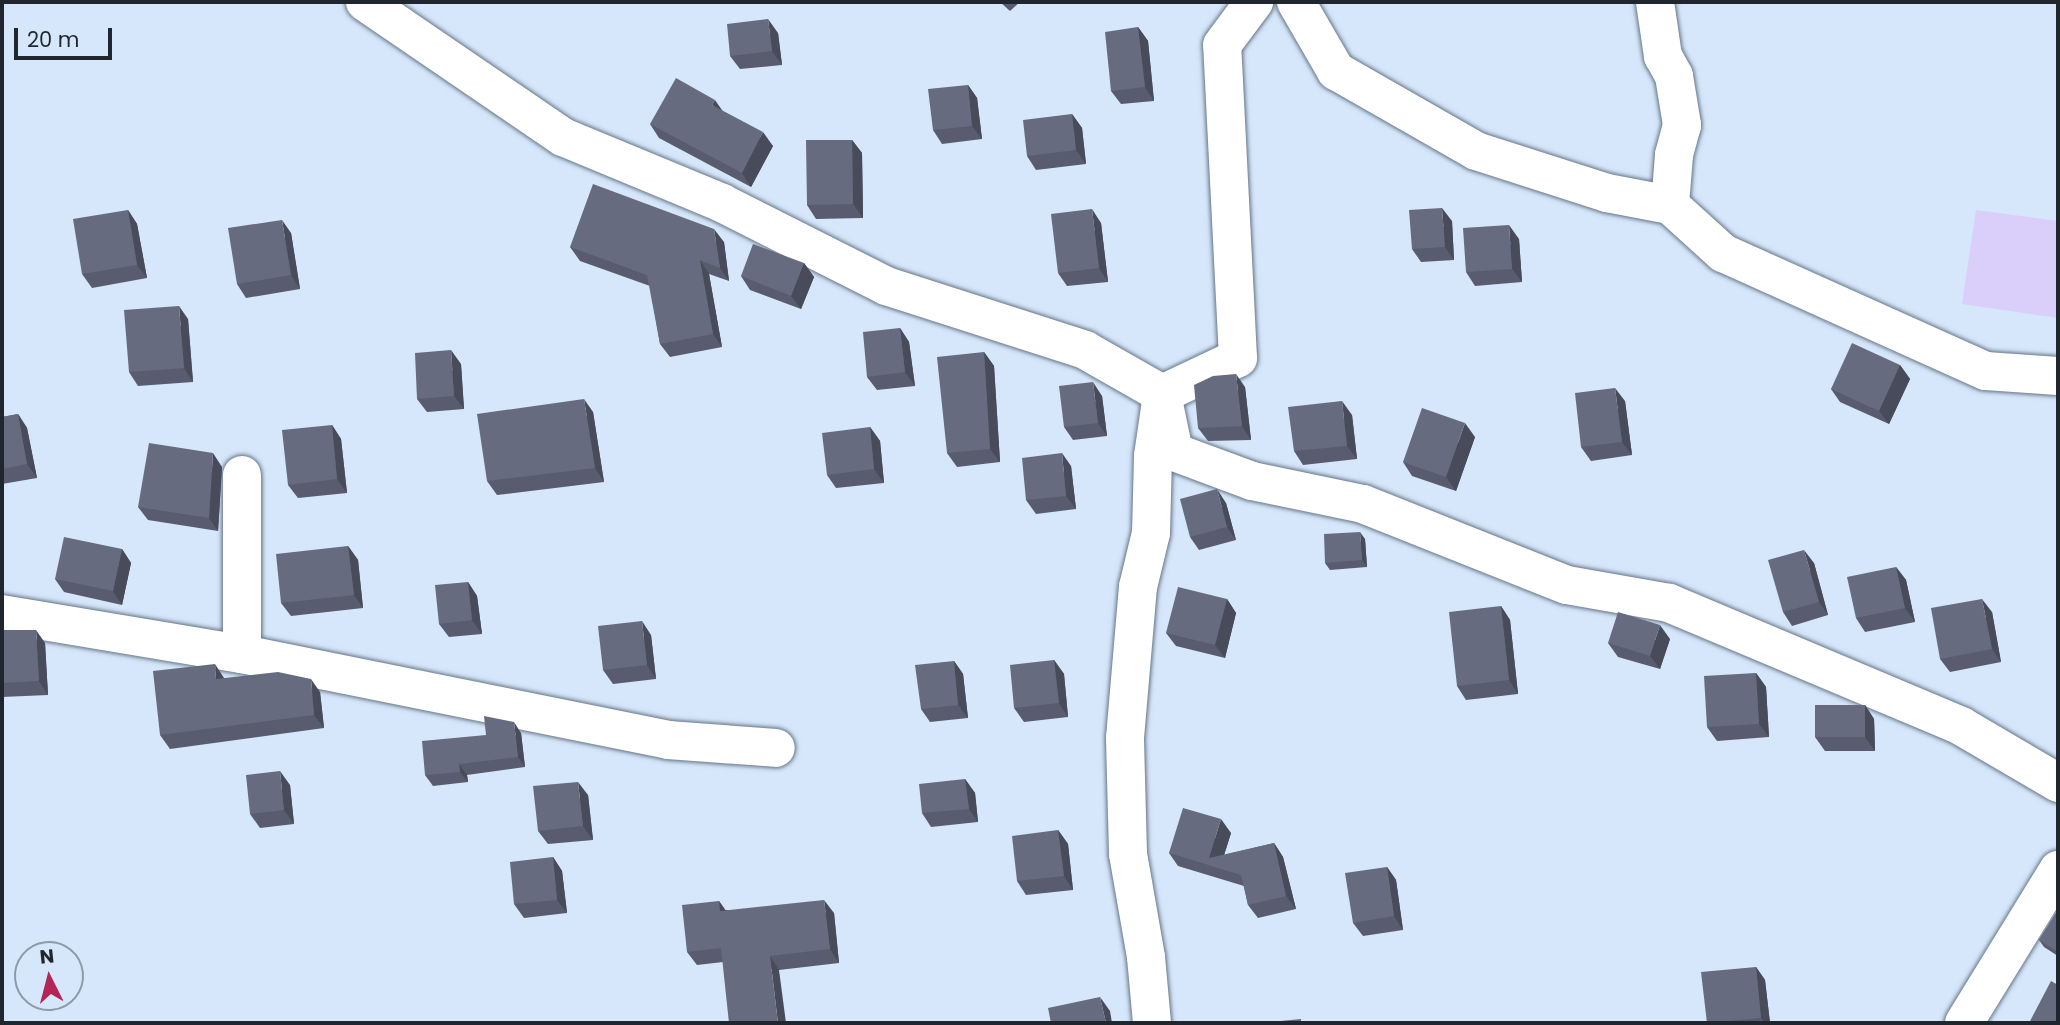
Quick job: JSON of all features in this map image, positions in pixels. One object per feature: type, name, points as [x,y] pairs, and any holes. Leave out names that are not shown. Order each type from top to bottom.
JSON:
[{"type":"street","points":[[365,2],[563,137],[722,203],[886,286],[1085,350],[1162,394],[1174,452],[1252,481],[1363,504],[1567,585],[1670,603],[1961,726],[2058,783]]},
{"type":"street","points":[[1162,394],[1238,358],[1223,45],[1254,2]]},
{"type":"street","points":[[1296,2],[1336,71],[1476,151],[1607,194],[1670,205],[1723,253],[1986,371],[2058,376]]},
{"type":"street","points":[[1655,2],[1663,56],[1674,76],[1682,125],[1674,155],[1670,205]]},
{"type":"street","points":[[1152,1023],[1146,957],[1128,854],[1125,738],[1138,587],[1151,533],[1153,456],[1162,394]]},
{"type":"street","points":[[242,475],[242,654]]},
{"type":"street","points":[[2,614],[242,654],[668,740],[776,748]]},
{"type":"street","points":[[1964,1023],[2058,870]]},
{"type":"shaded area","points":[[1976,210],[2058,221],[2058,318],[1962,304]]},
{"type":"building","points":[[768,19],[772,51],[730,56],[727,24]]},
{"type":"building","points":[[1138,27],[1145,87],[1111,91],[1105,32]]},
{"type":"building","points":[[676,78],[715,100],[712,105],[763,132],[742,173],[650,124]]},
{"type":"building","points":[[968,85],[972,126],[933,130],[928,89]]},
{"type":"building","points":[[1072,114],[1076,150],[1027,156],[1023,120]]},
{"type":"building","points":[[806,140],[852,140],[853,204],[807,205]]},
{"type":"building","points":[[593,184],[714,229],[720,268],[700,260],[713,334],[660,344],[647,275],[570,247]]},
{"type":"building","points":[[1442,208],[1445,247],[1412,249],[1409,210]]},
{"type":"building","points":[[1092,209],[1099,268],[1058,273],[1051,214]]},
{"type":"building","points":[[128,210],[137,265],[82,274],[73,219]]},
{"type":"building","points":[[282,220],[291,275],[237,284],[228,228]]},
{"type":"building","points":[[1509,225],[1512,269],[1466,272],[1463,228]]},
{"type":"building","points":[[753,244],[804,263],[791,296],[741,276]]},
{"type":"building","points":[[179,306],[184,368],[129,372],[124,310]]},
{"type":"building","points":[[900,328],[905,372],[867,377],[863,332]]},
{"type":"building","points":[[1852,343],[1900,365],[1879,411],[1831,389]]},
{"type":"building","points":[[451,350],[454,396],[417,399],[415,353]]},
{"type":"building","points":[[984,352],[990,449],[947,453],[937,357]]},
{"type":"building","points":[[1236,374],[1242,426],[1198,428],[1194,385],[1213,376]]},
{"type":"building","points":[[1093,382],[1098,423],[1064,427],[1059,386]]},
{"type":"building","points":[[1615,388],[1622,442],[1581,447],[1575,393]]},
{"type":"building","points":[[584,399],[595,468],[487,481],[477,414]]},
{"type":"building","points":[[1342,401],[1347,446],[1294,451],[1288,407]]},
{"type":"building","points":[[1422,408],[1465,423],[1446,477],[1403,462]]},
{"type":"building","points":[[18,414],[27,464],[2,469],[2,417]]},
{"type":"building","points":[[332,425],[337,479],[288,485],[282,430]]},
{"type":"building","points":[[870,427],[874,469],[827,475],[822,433]]},
{"type":"building","points":[[149,443],[213,453],[209,518],[138,507]]},
{"type":"building","points":[[1062,453],[1066,496],[1026,500],[1022,458]]},
{"type":"building","points":[[1217,489],[1227,527],[1190,537],[1180,499]]},
{"type":"building","points":[[1360,532],[1362,560],[1325,563],[1324,534]]},
{"type":"building","points":[[64,537],[122,549],[113,591],[55,579]]},
{"type":"building","points":[[348,546],[354,595],[281,603],[276,554]]},
{"type":"building","points":[[1804,550],[1819,602],[1783,612],[1768,560]]},
{"type":"building","points":[[1896,567],[1905,608],[1856,618],[1847,577]]},
{"type":"building","points":[[468,582],[472,620],[439,624],[435,585]]},
{"type":"building","points":[[1178,587],[1227,599],[1215,645],[1166,633]]},
{"type":"building","points":[[1982,599],[1992,649],[1940,659],[1931,608]]},
{"type":"building","points":[[1501,606],[1509,680],[1457,686],[1449,612]]},
{"type":"building","points":[[1618,612],[1660,625],[1650,656],[1608,643]]},
{"type":"building","points":[[642,621],[647,665],[603,670],[598,626]]},
{"type":"building","points":[[2,630],[36,630],[39,681],[2,683]]},
{"type":"building","points":[[1054,660],[1059,703],[1014,708],[1010,665]]},
{"type":"building","points":[[954,661],[958,705],[921,709],[915,665]]},
{"type":"building","points":[[215,664],[216,679],[278,672],[311,679],[314,715],[160,735],[153,671]]},
{"type":"building","points":[[1756,673],[1759,724],[1707,727],[1704,676]]},
{"type":"building","points":[[1815,705],[1865,705],[1865,737],[1815,737]]},
{"type":"building","points":[[484,716],[514,722],[518,757],[459,764],[460,772],[425,775],[422,741],[486,735]]},
{"type":"building","points":[[280,771],[284,810],[250,814],[246,775]]},
{"type":"building","points":[[965,779],[969,809],[922,813],[919,784]]},
{"type":"building","points":[[578,782],[583,826],[538,831],[533,786]]},
{"type":"building","points":[[1183,808],[1221,819],[1209,858],[1274,843],[1286,896],[1248,905],[1241,875],[1169,853]]},
{"type":"building","points":[[1058,830],[1064,876],[1017,881],[1012,836]]},
{"type":"building","points":[[553,857],[557,900],[514,904],[510,862]]},
{"type":"building","points":[[1387,867],[1394,916],[1353,923],[1345,873]]},
{"type":"building","points":[[824,900],[830,949],[770,956],[778,1023],[729,1023],[721,948],[687,952],[682,905],[719,901],[720,911]]},
{"type":"building","points":[[2058,910],[2058,952],[2039,940]]},
{"type":"building","points":[[1756,967],[1761,1018],[1707,1023],[1701,972]]},
{"type":"building","points":[[2051,981],[2058,985],[2058,1023],[2029,1023]]},
{"type":"building","points":[[1100,997],[1106,1023],[1051,1023],[1048,1008]]},
{"type":"building","points":[[1301,1019],[1301,1023],[1260,1023]]}]
